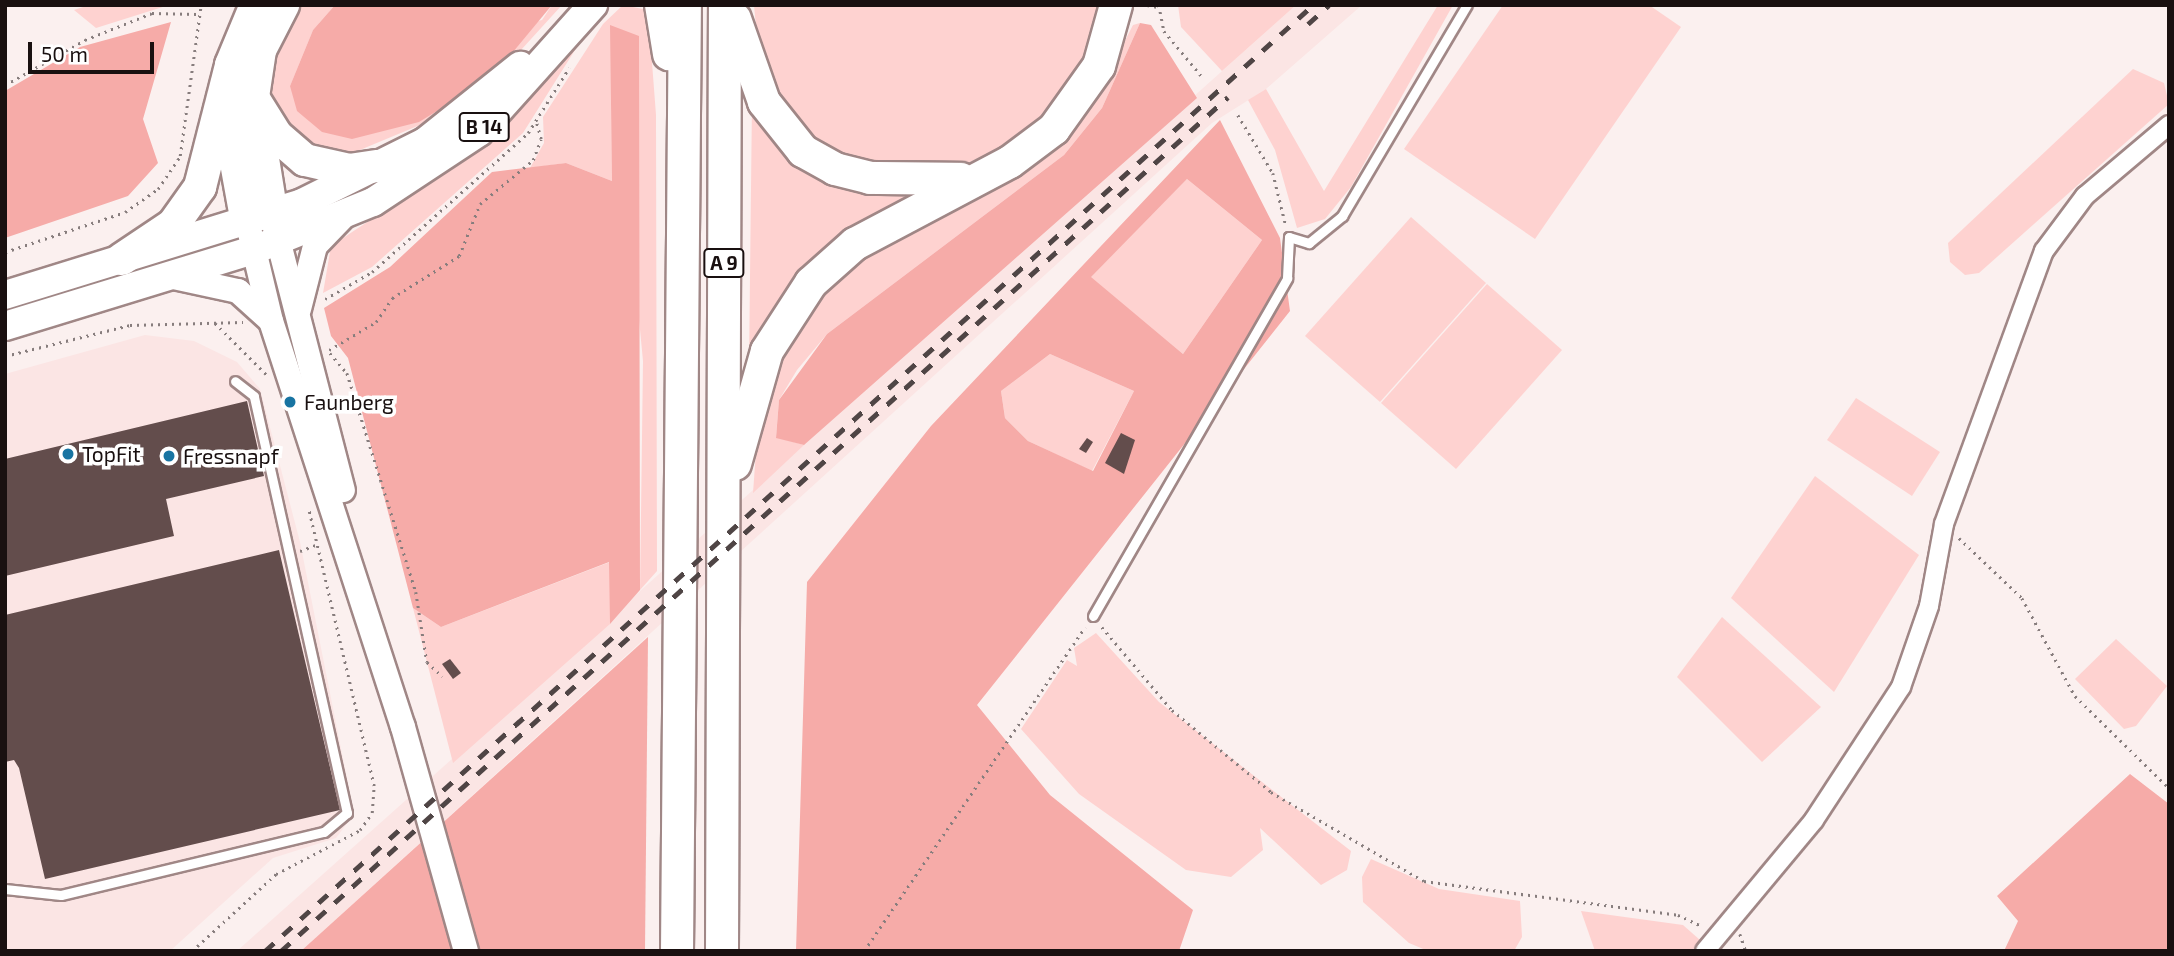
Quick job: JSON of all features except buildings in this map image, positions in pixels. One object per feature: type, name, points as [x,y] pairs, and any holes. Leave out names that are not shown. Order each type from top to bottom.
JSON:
[{"type":"highway","points":[[256,5],[240,92],[262,232]]},
{"type":"highway","points":[[122,259],[188,209],[240,92],[283,5]]},
{"type":"highway","points":[[661,5],[684,167]]},
{"type":"highway","name":"A 9","points":[[677,951],[685,5]]},
{"type":"highway","name":"A 9","points":[[722,951],[724,5]]},
{"type":"highway","points":[[731,5],[764,102],[803,151],[835,169],[870,178],[925,183],[986,174]]},
{"type":"highway","points":[[723,520],[760,371],[811,283],[855,244],[1035,146],[1073,107],[1099,66],[1116,5]]},
{"type":"highway","points":[[240,92],[276,135],[305,160],[349,170],[378,166]]},
{"type":"main road","name":"B 14","points":[[5,326],[169,276],[262,232],[378,166],[486,99],[572,5]]},
{"type":"main road","name":"B 14","points":[[5,295],[122,259],[347,214],[414,179],[479,132],[593,5]]},
{"type":"main road","points":[[297,324],[315,246],[347,214]]},
{"type":"main road","points":[[259,321],[262,232]]},
{"type":"main road","points":[[262,232],[297,324],[316,354],[402,691],[402,727]]},
{"type":"main road","points":[[169,276],[239,291],[259,321],[402,727],[467,951]]},
{"type":"street","points":[[1704,951],[1814,820],[1901,687],[1929,606],[1944,524],[2044,251],[2085,196],[2169,125]]},
{"type":"lane","points":[[1093,616],[1287,278],[1289,237],[1309,243],[1342,216],[1467,5]]},
{"type":"lane","points":[[5,889],[61,895],[324,832],[347,813],[254,396],[235,381]]},
{"type":"path","points":[[5,252],[125,212],[158,189],[180,156],[186,130],[197,14],[201,5]]},
{"type":"path","points":[[1147,5],[1159,6],[1164,31],[1204,79]]},
{"type":"path","points":[[5,85],[85,40],[152,13],[197,14]]},
{"type":"path","points":[[326,299],[372,272],[536,121],[576,56]]},
{"type":"path","points":[[1238,115],[1273,173],[1289,237]]},
{"type":"path","points":[[316,354],[376,322],[392,299],[459,256],[480,204],[533,160],[541,139],[536,121]]},
{"type":"path","points":[[5,356],[130,325],[259,321]]},
{"type":"path","points":[[316,354],[348,373],[416,592],[427,662],[442,676]]},
{"type":"path","points":[[1944,524],[2022,598],[2075,696],[2169,788]]},
{"type":"path","points":[[864,951],[1093,616],[1172,709],[1271,792],[1424,881],[1678,915],[1719,933]]},
{"type":"shaded area","points":[[89,5],[169,5],[96,28],[74,10]]},
{"type":"shaded area","points":[[294,5],[335,5],[313,30],[290,86],[542,20],[552,5],[562,5],[500,73],[444,115],[343,157],[321,155],[277,121],[268,91],[269,58]]},
{"type":"shaded area","points":[[335,5],[552,5],[498,70],[476,87],[419,122],[352,139],[322,132],[297,111],[290,86],[313,30]]},
{"type":"shaded area","points":[[623,5],[648,10],[656,115],[657,571],[640,590],[643,361],[611,26],[612,181],[566,163],[530,168],[544,143],[543,117],[603,24]]},
{"type":"shaded area","points":[[754,5],[1099,5],[1099,25],[1091,53],[1053,112],[1025,137],[961,166],[860,167],[791,127],[758,49]]},
{"type":"shaded area","points":[[1178,5],[1296,5],[1222,71],[1181,27]]},
{"type":"shaded area","points":[[1296,5],[1362,5],[1266,89],[1212,123],[301,951],[237,951]]},
{"type":"shaded area","points":[[1438,5],[1453,5],[1351,187],[1325,219],[1297,228],[1275,150],[1248,100],[1266,89],[1324,191]]},
{"type":"shaded area","points":[[1503,5],[1649,5],[1681,27],[1535,239],[1404,149]]},
{"type":"shaded area","points":[[171,22],[143,119],[158,163],[128,196],[5,238],[5,91],[80,47]]},
{"type":"shaded area","points":[[1140,23],[1102,108],[1064,155],[827,334],[797,370],[779,400],[776,437],[804,445],[753,493],[760,395],[822,280],[1060,139],[1094,101],[1133,25]]},
{"type":"shaded area","points":[[1140,23],[1151,25],[1197,98],[804,445],[776,438],[779,400],[827,334],[1064,155],[1102,108]]},
{"type":"shaded area","points":[[610,25],[639,36],[640,590],[610,624],[609,562],[441,627],[413,608],[348,358],[331,336],[324,308],[390,267],[492,172],[566,163],[612,181]]},
{"type":"shaded area","points":[[585,34],[523,133],[372,267],[323,293],[331,246],[482,146]]},
{"type":"shaded area","points":[[2133,69],[2164,83],[2169,104],[1979,273],[1965,275],[1950,262],[1948,243]]},
{"type":"shaded area","points":[[752,101],[785,148],[933,191],[891,211],[749,365]]},
{"type":"shaded area","points":[[1220,120],[1280,238],[1290,311],[977,705],[1050,795],[1193,910],[1179,951],[796,951],[807,582],[931,426]],"holes":[[[1187,179],[1262,240],[1183,354],[1091,277]],[[1050,354],[1134,391],[1093,471],[1028,441],[1005,418],[1001,391]]]},
{"type":"shaded area","points":[[1187,179],[1262,240],[1183,354],[1090,277]]},
{"type":"shaded area","points":[[1411,217],[1486,283],[1380,402],[1305,336]]},
{"type":"shaded area","points":[[1487,284],[1562,350],[1456,469],[1381,403]]},
{"type":"shaded area","points":[[145,335],[194,341],[237,362],[260,389],[300,542],[354,814],[336,838],[273,858],[170,951],[5,951],[5,374]]},
{"type":"shaded area","points":[[1050,354],[1134,391],[1092,471],[1028,441],[1005,418],[1001,391]]},
{"type":"shaded area","points":[[1856,398],[1940,452],[1912,496],[1827,440]]},
{"type":"shaded area","points":[[1815,476],[1919,555],[1834,692],[1731,598]]},
{"type":"shaded area","points":[[610,562],[610,624],[453,763],[413,608],[441,627]]},
{"type":"shaded area","points":[[1722,617],[1821,707],[1762,762],[1677,677]]},
{"type":"shaded area","points":[[1096,633],[1159,702],[1351,851],[1347,870],[1321,885],[1260,828],[1263,850],[1231,877],[1186,870],[1079,794],[1021,729],[1067,660],[1077,666],[1074,648]]},
{"type":"shaded area","points":[[648,637],[645,951],[301,951]]},
{"type":"shaded area","points":[[2116,639],[2167,686],[2136,726],[2124,729],[2075,679]]},
{"type":"shaded area","points":[[2130,774],[2169,804],[2169,951],[2004,951],[2018,921],[1997,896]]},
{"type":"shaded area","points":[[1371,859],[1439,889],[1520,901],[1522,937],[1514,951],[1428,951],[1409,943],[1363,902],[1362,877]]},
{"type":"shaded area","points":[[1581,911],[1683,925],[1700,940],[1692,951],[1595,951]]},
{"type":"railway","points":[[265,951],[1313,5]]},
{"type":"railway","points":[[1308,24],[1329,5]]},
{"type":"railway","points":[[281,951],[1228,97]]},
{"type":"place","name":"Faunberg","points":[[290,402]]},
{"type":"place","name":"TopFit","points":[[68,454]]},
{"type":"place","name":"Fressnapf","points":[[169,456]]}]
